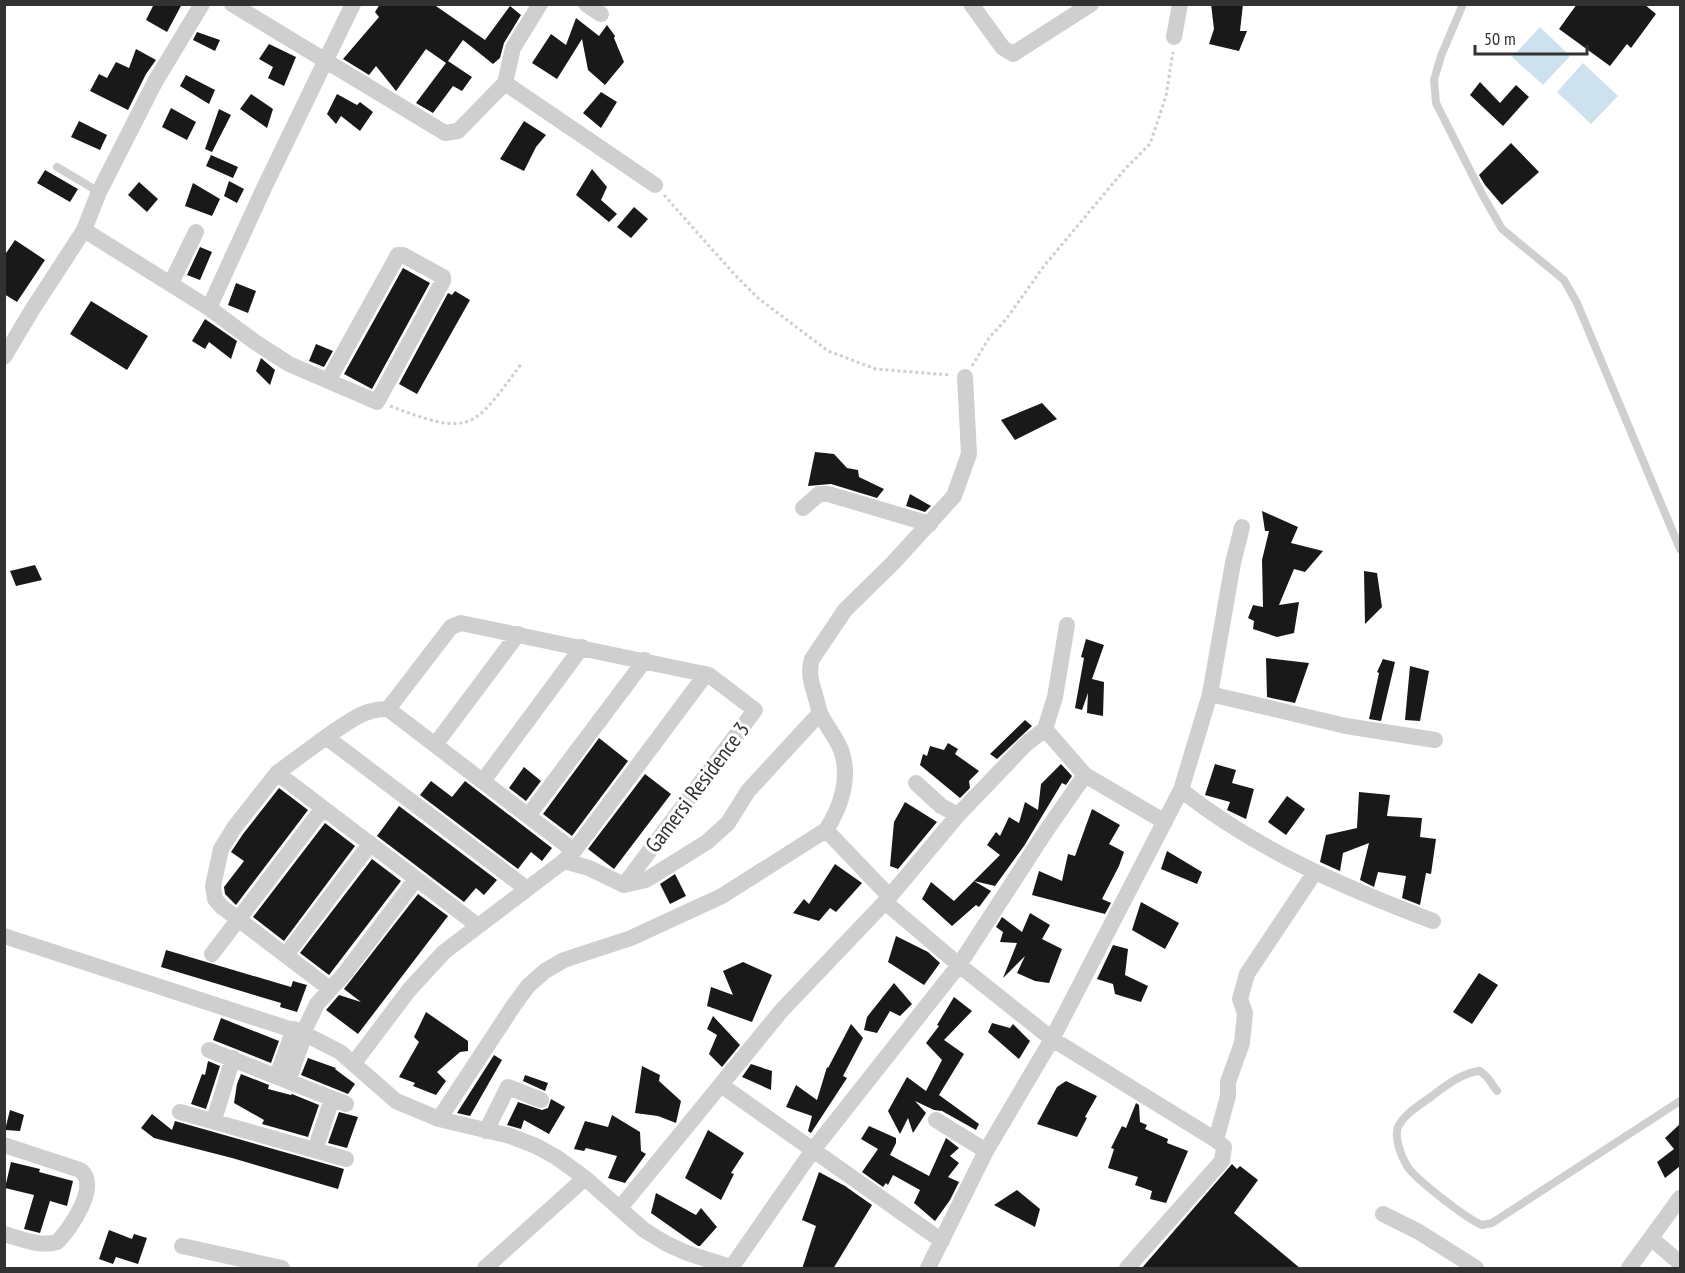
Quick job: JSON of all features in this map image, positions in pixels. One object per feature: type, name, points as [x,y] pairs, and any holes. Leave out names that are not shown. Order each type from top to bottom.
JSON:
[{"type":"street","points":[[4,357],[84,230],[99,192],[155,82],[202,4]]},
{"type":"street","points":[[232,4],[445,133],[458,131],[505,83],[513,48],[540,4]]},
{"type":"street","points":[[209,308],[353,4]]},
{"type":"street","points":[[586,4],[601,14]]},
{"type":"street","points":[[971,4],[1003,48],[1013,54],[1091,4]]},
{"type":"street","points":[[1174,37],[1180,4]]},
{"type":"street","points":[[505,83],[655,185]]},
{"type":"street","points":[[84,230],[171,283],[289,364],[328,381],[377,402],[443,281],[440,275],[403,255],[398,255],[328,381]]},
{"type":"street","points":[[171,283],[196,232]]},
{"type":"street","points":[[439,1119],[514,1005],[528,986],[545,971],[564,960],[631,938],[722,896],[826,830],[836,816],[843,796],[845,770],[842,751],[820,713],[810,675],[812,658],[845,610],[930,524],[954,496],[969,454],[965,377]]},
{"type":"street","points":[[803,508],[819,494],[828,494],[930,524]]},
{"type":"street","points":[[928,1269],[986,1150],[1052,1040],[1181,790],[1210,694],[1233,563],[1242,527]]},
{"type":"street","name":"Gamersi Residence 3","points":[[388,709],[451,627],[461,623],[706,674],[755,710],[624,885]]},
{"type":"street","points":[[620,1208],[782,1010],[888,899],[958,815],[1025,745],[1045,729],[1055,697],[1067,625]]},
{"type":"street","points":[[435,745],[518,634]]},
{"type":"street","points":[[483,781],[582,647]]},
{"type":"street","points":[[528,816],[645,660]]},
{"type":"street","points":[[354,1063],[416,981],[444,952],[569,856],[706,674]]},
{"type":"street","points":[[1210,694],[1346,726],[1435,740]]},
{"type":"street","points":[[330,989],[218,903],[213,886],[221,849],[234,828],[277,773],[326,737],[370,710],[388,709],[528,816],[569,856],[624,885]]},
{"type":"street","name":"Gamersi Residence 3","points":[[624,885],[645,880],[707,842],[728,823],[743,798],[820,713]]},
{"type":"street","points":[[1045,729],[1085,775],[1165,822]]},
{"type":"street","points":[[326,737],[527,889]]},
{"type":"street","points":[[277,773],[477,925]]},
{"type":"street","points":[[4,936],[301,1032],[340,1052],[396,1101],[439,1119],[510,1136],[536,1146],[585,1178],[644,1230],[687,1253],[733,1268],[813,1150],[959,965],[1085,775]]},
{"type":"street","points":[[916,783],[941,806],[958,815]]},
{"type":"street","points":[[1181,790],[1215,816],[1315,872],[1362,894],[1433,921]]},
{"type":"street","points":[[212,954],[323,808]]},
{"type":"street","points":[[826,830],[888,899],[959,965],[1052,1040],[1224,1147],[1222,1161],[1127,1269]]},
{"type":"street","points":[[286,955],[370,844]]},
{"type":"street","points":[[1216,1140],[1228,1096],[1228,1082],[1242,1042],[1245,1013],[1240,999],[1247,974],[1315,872]]},
{"type":"street","points":[[283,1079],[301,1032],[317,1004],[345,973],[416,879]]},
{"type":"street","points":[[209,1050],[339,1102],[315,1150]]},
{"type":"street","points":[[214,1120],[233,1058]]},
{"type":"street","points":[[721,1085],[942,1240]]},
{"type":"street","points":[[486,1131],[508,1088],[541,1100]]},
{"type":"street","points":[[180,1112],[346,1159]]},
{"type":"street","points":[[936,1120],[986,1150]]},
{"type":"street","points":[[4,1145],[80,1170],[85,1173],[88,1181],[86,1196],[72,1223],[57,1242],[46,1245],[36,1244],[4,1234]]},
{"type":"street","points":[[485,1269],[585,1178]]},
{"type":"street","points":[[1629,1269],[1680,1198]]},
{"type":"street","points":[[1383,1214],[1419,1232],[1476,1269]]},
{"type":"street","points":[[1652,1239],[1680,1263]]},
{"type":"street","points":[[182,1246],[282,1269]]},
{"type":"lane","points":[[1463,4],[1434,81],[1436,103],[1502,229],[1564,280],[1577,303],[1680,549]]},
{"type":"lane","points":[[57,167],[99,192]]},
{"type":"lane","points":[[1497,1091],[1487,1077],[1479,1071],[1471,1071],[1405,1115],[1397,1129],[1398,1144],[1407,1167],[1476,1223],[1482,1225],[1492,1223],[1680,1101]]},
{"type":"path","points":[[655,185],[758,298],[828,351],[876,369],[965,377],[989,338],[1007,318],[1044,266],[1125,169],[1150,144],[1167,96],[1174,37]]},
{"type":"path","points":[[377,402],[423,419],[448,425],[464,424],[488,409],[522,363]]},
{"type":"water","points":[[1540,27],[1570,56],[1543,85],[1512,57]]},
{"type":"water","points":[[1583,63],[1618,96],[1591,124],[1557,92]]},
{"type":"building","points":[[154,4],[182,4],[167,32],[146,20]]},
{"type":"building","points":[[380,4],[433,4],[485,40],[510,6],[521,15],[504,43],[500,58],[493,64],[463,40],[448,61],[472,77],[462,91],[453,86],[433,113],[416,103],[446,63],[426,49],[396,91],[376,66],[369,75],[343,59],[379,17],[375,12]]},
{"type":"building","points":[[1211,4],[1243,4],[1240,31],[1247,31],[1239,51],[1209,44],[1214,29]]},
{"type":"building","points":[[1577,4],[1644,4],[1656,14],[1631,48],[1627,44],[1610,66],[1559,29]]},
{"type":"building","points":[[576,18],[599,36],[607,25],[615,36],[624,62],[605,85],[588,70],[582,39],[557,79],[532,63],[551,34],[566,45]]},
{"type":"building","points":[[197,32],[220,40],[215,51],[193,40]]},
{"type":"building","points":[[269,44],[296,57],[284,86],[268,78],[273,67],[259,59]]},
{"type":"building","points":[[136,49],[156,60],[146,74],[128,110],[90,91],[99,74],[107,78],[116,62],[129,68]]},
{"type":"building","points":[[186,75],[215,90],[209,104],[180,86]]},
{"type":"building","points":[[1480,82],[1500,103],[1516,85],[1529,97],[1503,126],[1470,95]]},
{"type":"building","points":[[601,92],[617,102],[601,128],[583,113]]},
{"type":"building","points":[[251,94],[273,109],[267,128],[240,109]]},
{"type":"building","points":[[337,94],[357,105],[360,102],[373,112],[360,131],[341,116],[336,124],[327,114]]},
{"type":"building","points":[[171,108],[196,122],[187,140],[162,127]]},
{"type":"building","points":[[219,109],[231,115],[212,152],[205,149]]},
{"type":"building","points":[[79,121],[107,135],[100,150],[71,137]]},
{"type":"building","points":[[524,121],[546,135],[536,147],[524,171],[500,159]]},
{"type":"building","points":[[1511,143],[1539,172],[1502,205],[1479,175]]},
{"type":"building","points":[[211,155],[238,167],[233,178],[206,166]]},
{"type":"building","points":[[592,169],[607,187],[601,200],[617,214],[609,222],[576,195]]},
{"type":"building","points":[[45,170],[78,189],[70,202],[37,183]]},
{"type":"building","points":[[229,181],[244,189],[237,203],[224,196]]},
{"type":"building","points":[[139,182],[158,199],[147,212],[128,195]]},
{"type":"building","points":[[193,183],[220,199],[212,216],[185,206]]},
{"type":"building","points":[[634,207],[648,219],[631,238],[617,227]]},
{"type":"building","points":[[15,240],[45,260],[17,302],[4,294],[4,256]]},
{"type":"building","points":[[200,247],[212,252],[200,280],[187,275]]},
{"type":"building","points":[[403,268],[430,283],[372,389],[344,374]]},
{"type":"building","points":[[236,283],[256,291],[248,313],[228,305]]},
{"type":"building","points":[[455,291],[470,300],[417,394],[399,384],[448,293],[452,295]]},
{"type":"building","points":[[91,301],[148,336],[127,370],[70,334]]},
{"type":"building","points":[[205,319],[237,341],[231,359],[209,342],[205,349],[192,341]]},
{"type":"building","points":[[316,344],[333,351],[324,367],[309,361]]},
{"type":"building","points":[[261,358],[275,370],[270,385],[256,371]]},
{"type":"building","points":[[1042,403],[1057,419],[1015,440],[1001,420]]},
{"type":"building","points":[[815,452],[834,454],[847,468],[858,470],[859,477],[884,489],[877,498],[831,484],[808,486]]},
{"type":"building","points":[[910,494],[931,506],[925,512],[906,506]]},
{"type":"building","points":[[1262,511],[1298,527],[1291,543],[1323,551],[1305,572],[1294,569],[1279,605],[1299,602],[1294,633],[1277,637],[1253,629],[1254,621],[1248,618],[1253,605],[1263,607],[1262,560],[1269,531],[1265,531]]},
{"type":"building","points":[[35,565],[42,580],[16,586],[10,571]]},
{"type":"building","points":[[1364,571],[1377,573],[1382,607],[1365,624]]},
{"type":"building","points":[[1086,639],[1104,645],[1092,679],[1104,682],[1103,716],[1087,713],[1088,693],[1082,710],[1075,708],[1084,658],[1081,657]]},
{"type":"building","points":[[1266,658],[1309,663],[1295,703],[1267,697]]},
{"type":"building","points":[[1383,659],[1395,662],[1381,721],[1369,719],[1379,673],[1377,672]]},
{"type":"building","points":[[1410,666],[1429,671],[1420,721],[1405,720]]},
{"type":"building","points":[[1025,720],[1032,726],[997,759],[990,754]]},
{"type":"building","points":[[599,738],[628,761],[572,836],[543,814]]},
{"type":"building","points":[[948,743],[958,749],[955,754],[979,771],[969,781],[970,788],[960,798],[920,765],[923,754],[927,756],[930,746],[944,750]]},
{"type":"building","points":[[1061,764],[1072,776],[1066,785],[1062,783],[1024,846],[995,886],[974,881],[1000,855],[987,845],[996,832],[1000,836],[1009,817],[1019,823],[1025,802],[1038,810],[1041,784]]},
{"type":"building","points":[[1215,764],[1236,770],[1232,783],[1254,789],[1246,819],[1227,810],[1230,802],[1205,795]]},
{"type":"building","points":[[524,767],[541,781],[526,801],[509,788]]},
{"type":"building","points":[[645,774],[671,794],[614,869],[588,849]]},
{"type":"building","points":[[431,781],[452,797],[465,781],[552,848],[542,861],[531,852],[518,869],[420,795]]},
{"type":"building","points":[[279,788],[308,810],[236,905],[225,894],[224,887],[244,861],[231,852]]},
{"type":"building","points":[[1359,792],[1390,795],[1387,816],[1422,818],[1420,837],[1436,839],[1431,874],[1426,873],[1420,905],[1402,898],[1406,876],[1378,872],[1374,887],[1360,880],[1369,843],[1343,853],[1340,871],[1320,862],[1326,835],[1357,828]]},
{"type":"building","points":[[1287,796],[1305,809],[1286,835],[1268,822]]},
{"type":"building","points":[[905,802],[937,822],[898,869],[890,866],[894,822]]},
{"type":"building","points":[[399,806],[497,880],[484,895],[476,888],[464,902],[377,836]]},
{"type":"building","points":[[1092,809],[1120,825],[1109,844],[1124,852],[1102,899],[1111,903],[1105,914],[1032,895],[1039,871],[1062,881],[1068,854],[1075,856]]},
{"type":"building","points":[[325,823],[355,846],[284,941],[253,917]]},
{"type":"building","points":[[1167,851],[1202,872],[1197,884],[1161,869]]},
{"type":"building","points":[[372,859],[401,881],[329,975],[300,953]]},
{"type":"building","points":[[835,864],[862,883],[836,912],[830,908],[819,921],[793,913],[804,899],[809,904]]},
{"type":"building","points":[[675,874],[686,896],[670,904],[660,884]]},
{"type":"building","points":[[974,881],[991,891],[979,907],[976,905],[952,926],[922,899],[931,882],[954,901]]},
{"type":"building","points":[[418,894],[448,916],[358,1034],[326,1010],[339,995],[361,1002],[344,989]]},
{"type":"building","points":[[1141,902],[1179,923],[1165,949],[1132,930]]},
{"type":"building","points":[[1030,913],[1050,925],[1042,939],[1062,949],[1049,983],[1035,981],[1017,973],[1025,956],[1003,978],[1017,943],[1000,942],[1003,932],[996,927],[1002,917],[1022,932]]},
{"type":"building","points":[[896,936],[928,952],[940,963],[924,985],[888,962]]},
{"type":"building","points":[[1113,945],[1128,949],[1125,975],[1148,986],[1141,1002],[1115,994],[1113,984],[1097,979]]},
{"type":"building","points":[[166,950],[291,987],[293,981],[307,985],[297,1012],[280,1007],[281,1003],[161,967]]},
{"type":"building","points":[[743,962],[772,975],[752,1022],[707,1006],[711,987],[733,995],[723,971]]},
{"type":"building","points":[[1479,973],[1498,985],[1472,1024],[1453,1012]]},
{"type":"building","points":[[894,983],[912,1004],[900,1016],[890,1011],[877,1033],[864,1030],[867,1017]]},
{"type":"building","points":[[954,997],[972,1011],[944,1040],[964,1054],[939,1095],[979,1124],[976,1130],[942,1111],[934,1110],[915,1101],[926,1113],[913,1133],[908,1118],[900,1134],[888,1111],[907,1077],[926,1091],[942,1060],[926,1043],[939,1026],[937,1025]]},
{"type":"building","points":[[426,1012],[468,1041],[468,1051],[460,1052],[437,1072],[446,1081],[436,1095],[413,1086],[415,1083],[399,1077],[419,1042],[414,1037]]},
{"type":"building","points":[[713,1016],[740,1045],[722,1067],[709,1054],[717,1035],[707,1029]]},
{"type":"building","points":[[221,1018],[279,1041],[271,1063],[213,1040]]},
{"type":"building","points":[[992,1023],[1010,1028],[1013,1024],[1030,1041],[1019,1059],[988,1032]]},
{"type":"building","points":[[851,1024],[863,1038],[843,1076],[847,1078],[811,1133],[808,1131],[812,1116],[786,1107],[796,1085],[817,1100],[827,1067]]},
{"type":"building","points":[[494,1055],[502,1060],[470,1116],[457,1113]]},
{"type":"building","points":[[308,1058],[336,1068],[355,1084],[348,1094],[301,1075]]},
{"type":"building","points":[[208,1061],[220,1066],[206,1109],[191,1104],[202,1074],[205,1075]]},
{"type":"building","points":[[751,1064],[772,1071],[771,1090],[742,1077]]},
{"type":"building","points":[[642,1066],[660,1075],[659,1081],[681,1101],[676,1123],[658,1116],[635,1113]]},
{"type":"building","points":[[241,1074],[269,1085],[268,1089],[292,1094],[319,1105],[308,1137],[262,1124],[264,1120],[234,1103]]},
{"type":"building","points":[[525,1075],[548,1083],[545,1091],[523,1081]]},
{"type":"building","points":[[1066,1081],[1097,1096],[1077,1137],[1037,1124],[1057,1087]]},
{"type":"building","points":[[551,1099],[565,1107],[549,1134],[524,1120],[521,1129],[507,1125],[518,1102],[542,1110],[548,1108]]},
{"type":"building","points":[[1136,1103],[1139,1105],[1140,1122],[1147,1125],[1145,1129],[1168,1139],[1167,1143],[1188,1151],[1166,1203],[1150,1199],[1152,1191],[1135,1185],[1138,1177],[1108,1168],[1114,1149],[1111,1148],[1122,1126],[1126,1128]]},
{"type":"building","points":[[10,1110],[24,1115],[20,1131],[5,1130]]},
{"type":"building","points":[[339,1112],[358,1117],[347,1148],[328,1143]]},
{"type":"building","points":[[152,1114],[172,1130],[175,1121],[344,1169],[338,1189],[154,1138],[141,1128]]},
{"type":"building","points":[[612,1115],[640,1132],[641,1151],[646,1154],[625,1183],[608,1178],[617,1156],[586,1148],[584,1151],[574,1149],[585,1121],[608,1127]]},
{"type":"building","points":[[1680,1124],[1680,1166],[1665,1178],[1657,1162],[1674,1149],[1665,1138]]},
{"type":"building","points":[[869,1126],[896,1138],[890,1155],[929,1176],[946,1138],[959,1148],[950,1156],[959,1163],[948,1177],[959,1182],[935,1221],[914,1203],[920,1190],[893,1175],[888,1185],[886,1183],[883,1187],[862,1172],[878,1149],[861,1139]]},
{"type":"building","points":[[708,1130],[744,1153],[731,1173],[734,1174],[721,1200],[685,1178]]},
{"type":"building","points":[[11,1162],[40,1169],[39,1172],[73,1181],[67,1206],[50,1201],[40,1233],[24,1229],[34,1195],[5,1188]]},
{"type":"building","points":[[1232,1164],[1237,1169],[1240,1166],[1258,1180],[1234,1213],[1301,1269],[1141,1269]]},
{"type":"building","points":[[819,1172],[845,1186],[872,1205],[833,1269],[802,1269],[816,1226],[802,1220]]},
{"type":"building","points":[[1017,1190],[1040,1209],[1035,1227],[994,1205]]},
{"type":"building","points":[[656,1193],[696,1215],[701,1208],[717,1227],[698,1246],[651,1213]]},
{"type":"building","points":[[109,1230],[132,1239],[134,1234],[147,1238],[138,1264],[116,1257],[113,1264],[99,1259]]}]
